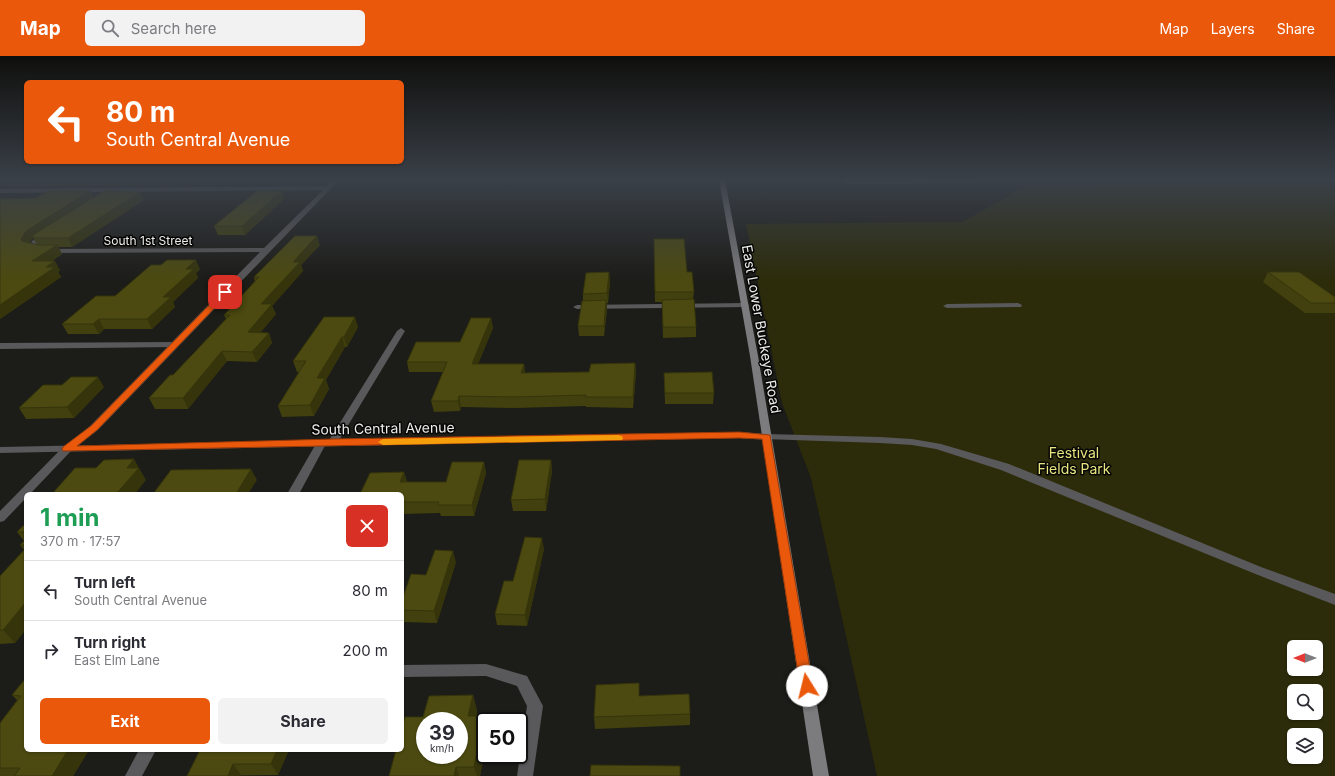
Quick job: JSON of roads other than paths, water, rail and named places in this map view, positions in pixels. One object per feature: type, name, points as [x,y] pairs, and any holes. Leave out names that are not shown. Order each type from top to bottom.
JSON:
[{"type":"main road","name":"East Lower Buckeye Road","points":[[728,214],[767,437],[821,776]]},
{"type":"street","points":[[25,492],[67,449],[94,428],[303,214]]},
{"type":"street","name":"South 1st Street","points":[[53,230],[34,242],[32,249],[44,251],[266,250]]},
{"type":"street","points":[[577,307],[745,306]]},
{"type":"street","points":[[947,306],[1018,306]]},
{"type":"street","points":[[294,492],[401,331]]},
{"type":"street","points":[[0,346],[174,345]]},
{"type":"street","name":"South Central Avenue","points":[[0,450],[328,442],[739,435],[912,442],[937,446],[1005,467],[1250,568],[1335,600]]},
{"type":"street","points":[[0,518],[24,493]]},
{"type":"street","points":[[404,671],[486,670],[522,682],[535,706],[525,776]]},
{"type":"street","points":[[133,776],[147,752]]},
{"type":"park label","name":"Festival Fields Park","points":[[1074,460]]}]
